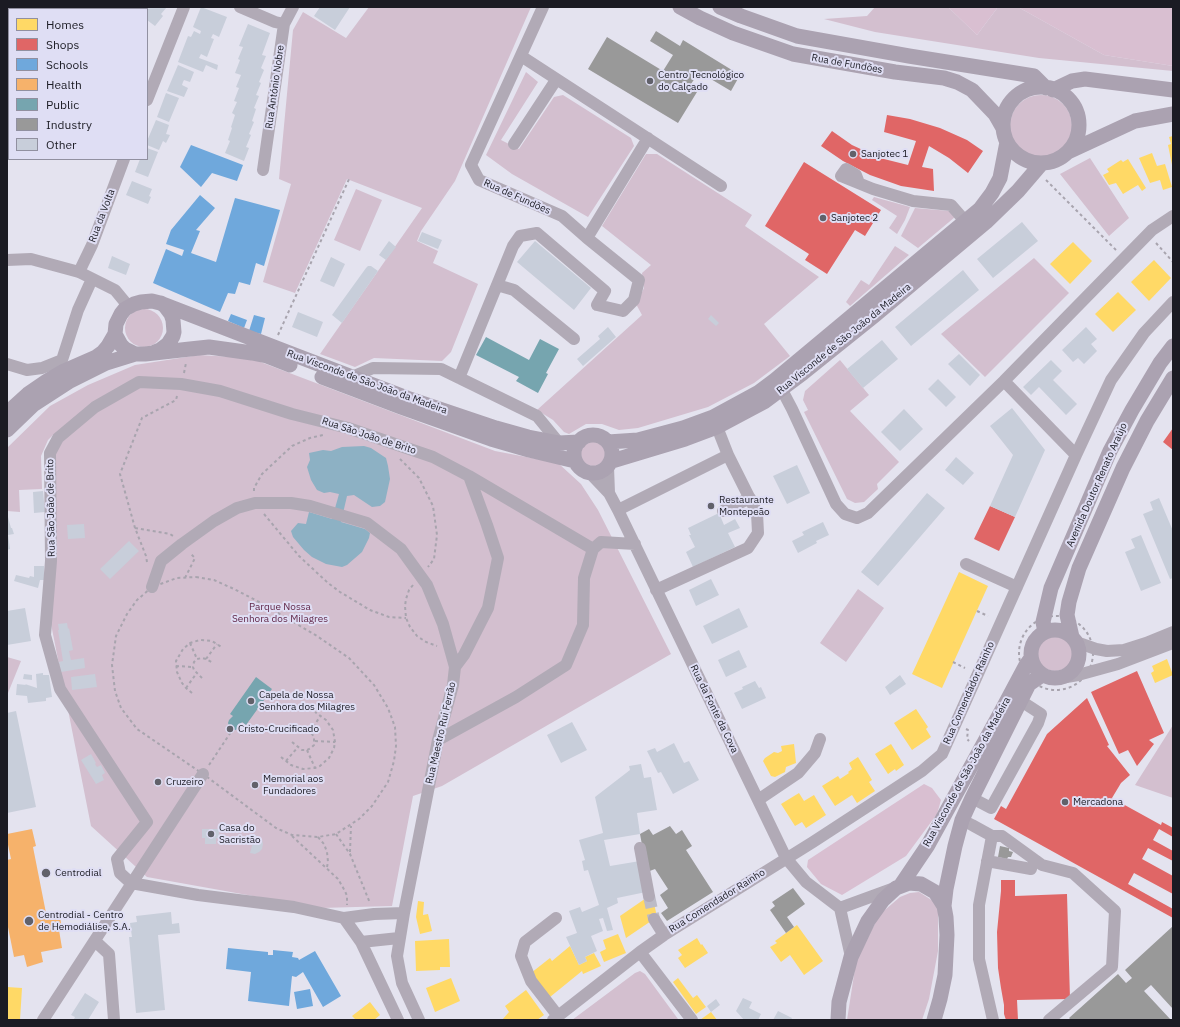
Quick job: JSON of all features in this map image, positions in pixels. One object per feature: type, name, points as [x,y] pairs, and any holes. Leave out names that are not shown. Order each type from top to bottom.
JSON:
[{"type":"main road","name":"Rua de Fundões","points":[[680,7],[732,33],[793,54],[882,70],[944,78],[957,82],[972,90],[995,114],[1003,128]]},
{"type":"main road","name":"Rua de Fundões","points":[[720,7],[797,36],[1034,76],[1050,89]]},
{"type":"main road","name":"Rua Visconde de São João da Madeira","points":[[7,430],[33,405],[70,381],[106,363],[135,354],[209,347],[252,352],[267,356],[464,430],[529,450],[575,461],[578,467],[584,471],[597,473],[603,471],[610,464],[717,427],[764,402],[782,390],[874,316],[986,222],[1018,191],[1039,167],[1022,158],[1013,151],[1004,135],[1004,116],[1008,106],[1015,97],[1024,91],[1035,88],[1050,89],[1072,81],[1085,79],[1173,90]]},
{"type":"main road","points":[[1050,89],[1058,91],[1068,98],[1075,108],[1078,119],[1078,132],[1074,143],[1067,153]]},
{"type":"main road","points":[[1039,167],[1135,121],[1173,114]]},
{"type":"main road","name":"Rua Visconde de São João da Madeira","points":[[129,306],[146,301],[160,303],[407,398],[496,428],[528,437],[559,443],[579,442],[584,437],[590,435],[597,435],[608,442],[638,440],[682,428],[713,417],[759,392],[791,368],[980,209],[992,194],[1000,178],[1007,142]]},
{"type":"main road","points":[[154,353],[168,344],[174,332],[173,320],[166,306],[160,303]]},
{"type":"main road","points":[[7,413],[28,394],[47,381],[64,371],[96,357],[103,352],[115,334],[116,324],[121,314],[129,306]]},
{"type":"main road","points":[[115,334],[121,345],[135,354]]},
{"type":"main road","name":"Avenida Doutor Renato Araújo","points":[[1032,671],[1031,652],[1033,645],[1044,625],[1051,588],[1110,452],[1132,410],[1160,363],[1173,346]]},
{"type":"main road","name":"Avenida Doutor Renato Araújo","points":[[1061,678],[1070,673],[1077,664],[1079,654],[1067,618],[1069,602],[1079,568],[1123,468],[1147,421],[1173,378]]},
{"type":"main road","points":[[575,461],[575,447],[579,442]]},
{"type":"main road","points":[[608,442],[612,448],[613,455],[610,464]]},
{"type":"main road","points":[[1044,625],[1052,630],[1059,630],[1066,633],[1074,640]]},
{"type":"main road","name":"Rua Visconde de São João da Madeira","points":[[944,906],[955,846],[962,820],[1029,684],[1032,671]]},
{"type":"main road","name":"Rua Visconde de São João da Madeira","points":[[898,887],[934,834],[1003,708],[1032,671]]},
{"type":"main road","points":[[1032,671],[1051,678],[1061,678]]},
{"type":"main road","points":[[838,1020],[839,1002],[851,957],[873,913],[883,900],[898,887],[909,883],[915,883],[929,888],[939,898],[944,906],[946,917],[948,935],[944,975],[934,1020]]},
{"type":"street","points":[[148,97],[184,7]]},
{"type":"street","points":[[240,7],[275,22],[284,24]]},
{"type":"street","name":"Rua António Nobre","points":[[263,170],[284,24],[294,7]]},
{"type":"street","name":"Rua de Fundões","points":[[497,285],[513,246],[520,236],[537,233],[605,291],[597,305],[623,311],[634,300],[639,280],[562,216],[479,180],[471,165],[544,7]]},
{"type":"street","points":[[521,56],[721,186]]},
{"type":"street","points":[[514,144],[556,80]]},
{"type":"street","points":[[587,238],[648,138]]},
{"type":"street","name":"Rua da Volta","points":[[79,272],[92,245],[124,160]]},
{"type":"street","points":[[859,183],[873,189],[914,201],[952,205],[965,221]]},
{"type":"street","points":[[782,390],[836,504],[845,514],[857,518],[868,513],[1004,381],[1152,230],[1173,216]]},
{"type":"street","points":[[7,260],[31,259],[79,272],[115,290],[129,306]]},
{"type":"street","points":[[7,364],[26,370],[42,368],[62,360],[78,310],[92,279]]},
{"type":"street","points":[[459,378],[497,285],[514,290],[574,339]]},
{"type":"street","name":"Rua Comendador Rainho","points":[[555,1018],[664,935],[922,771],[942,754],[1111,380],[1144,334],[1173,302]]},
{"type":"street","points":[[352,377],[373,368],[441,369],[537,416],[559,443]]},
{"type":"street","points":[[1004,381],[1076,455]]},
{"type":"street","name":"Rua São João de Brito","points":[[131,883],[120,874],[117,859],[147,822],[60,689],[45,634],[51,561],[50,453],[58,438],[95,407],[139,382],[181,384],[220,390],[292,414],[348,428],[433,457],[469,476],[593,549]]},
{"type":"street","points":[[656,590],[748,548],[758,533],[757,513],[728,455],[717,427]]},
{"type":"street","points":[[618,510],[728,455]]},
{"type":"street","name":"Rua da Fonte da Cova","points":[[609,493],[610,464]]},
{"type":"street","name":"Rua da Fonte da Cova","points":[[590,473],[609,493],[618,510],[786,858],[806,882],[840,908]]},
{"type":"street","points":[[455,667],[464,655],[488,608],[498,558],[469,476]]},
{"type":"street","points":[[723,511],[750,498]]},
{"type":"street","name":"Rua Maestro Rui Ferrão","points":[[152,587],[161,561],[214,521],[237,508],[255,503],[291,503],[310,506],[367,523],[402,549],[427,585],[443,624],[455,667],[438,740],[399,938],[397,956],[402,983],[419,1020]]},
{"type":"street","points":[[438,740],[516,697],[566,665],[583,625],[584,578],[593,549],[601,542],[635,544]]},
{"type":"street","points":[[966,564],[1017,587]]},
{"type":"street","points":[[1074,640],[1093,648],[1107,651],[1124,650],[1173,632]]},
{"type":"street","points":[[1061,678],[1118,664],[1173,643]]},
{"type":"street","points":[[972,798],[991,808],[1038,723],[1041,714],[1021,701]]},
{"type":"street","points":[[758,800],[798,773],[815,753],[820,739]]},
{"type":"street","points":[[43,1020],[202,774]]},
{"type":"street","points":[[962,820],[992,836],[1002,836],[1042,865],[1074,873],[1115,911],[1112,967],[1049,1020]]},
{"type":"street","points":[[992,836],[979,905],[979,959],[993,1020]]},
{"type":"street","points":[[640,848],[650,896]]},
{"type":"street","points":[[987,861],[1031,868]]},
{"type":"street","points":[[131,883],[198,896],[294,908],[344,918],[374,914],[404,913]]},
{"type":"street","points":[[851,957],[840,908],[898,887]]},
{"type":"street","points":[[344,918],[361,942],[398,1020]]},
{"type":"street","points":[[555,1018],[531,981],[521,956],[525,942],[556,918]]},
{"type":"street","points":[[654,919],[664,935]]},
{"type":"street","points":[[361,942],[399,938]]},
{"type":"street","points":[[95,941],[109,954],[114,1020]]},
{"type":"street","points":[[640,952],[692,1020]]},
{"type":"path","points":[[1039,167],[1124,258]]},
{"type":"path","points":[[272,347],[350,178]]},
{"type":"path","points":[[1148,234],[1173,262]]},
{"type":"path","points":[[147,564],[146,556],[135,528],[120,474],[142,418],[176,400],[190,348]]},
{"type":"path","points":[[326,434],[310,438],[292,446],[275,461],[262,474],[254,488],[255,503],[299,556],[328,583],[370,610],[389,617],[406,618]]},
{"type":"path","points":[[398,457],[419,478],[433,506],[437,535],[434,559],[409,590],[405,606],[406,618],[410,627],[417,636],[426,642],[433,645],[449,646]]},
{"type":"path","points":[[135,528],[170,534],[182,544],[195,558],[185,578]]},
{"type":"path","points":[[292,835],[318,837],[336,834],[350,826],[372,806],[388,782],[394,761],[396,746],[395,727],[388,708],[374,685],[349,658],[317,636],[263,604],[214,580],[196,577],[177,578],[152,587],[137,600],[116,636],[112,665],[115,691],[122,708],[137,729],[276,828],[292,835],[327,867],[338,879],[345,891],[347,902],[344,918]]},
{"type":"path","points":[[977,611],[988,616]]},
{"type":"path","points":[[1048,616],[1061,616],[1082,626],[1089,636],[1093,648],[1092,660],[1081,681],[1071,687],[1059,690],[1047,689],[1036,684],[1032,671],[1020,665],[1018,652],[1021,640],[1027,629],[1036,621],[1044,625],[1048,616]]},
{"type":"path","points":[[192,692],[186,688],[179,678],[176,666],[182,649],[195,641],[206,640],[223,648]]},
{"type":"path","points":[[190,643],[197,659]]},
{"type":"path","points":[[206,658],[217,644]]},
{"type":"path","points":[[202,678],[196,674],[194,670],[194,662],[197,659],[206,658],[213,663]]},
{"type":"path","points":[[953,662],[965,668]]},
{"type":"path","points":[[176,666],[193,666]]},
{"type":"path","points":[[186,688],[196,674]]},
{"type":"path","points":[[281,757],[296,768],[303,769],[320,766],[329,758],[334,748],[335,736],[330,725],[315,712]]},
{"type":"path","points":[[310,732],[321,716]]},
{"type":"path","points":[[292,742],[302,750],[307,750],[314,745],[314,737],[303,727]]},
{"type":"path","points":[[968,730],[967,740],[969,741]]},
{"type":"path","points":[[213,759],[231,732]]},
{"type":"path","points":[[315,741],[335,742]]},
{"type":"path","points":[[286,761],[298,747]]},
{"type":"path","points":[[307,750],[315,768]]},
{"type":"path","points":[[350,826],[350,854]]},
{"type":"path","points":[[336,834],[350,854],[374,914]]},
{"type":"path","points":[[318,837],[324,844],[327,852],[327,867]]},
{"type":"green space","points":[[369,7],[531,7],[455,181],[421,231],[417,241],[438,251],[433,263],[478,284],[451,352],[442,361],[374,358],[355,367],[320,354],[422,208],[347,179],[295,293],[263,282],[291,184],[279,179],[293,30],[303,12],[346,38]]},
{"type":"green space","points":[[875,7],[948,7],[977,35],[998,7],[1018,7],[1104,55],[1173,66],[1173,71],[1039,58],[875,32],[824,19],[867,16]]},
{"type":"green space","points":[[526,72],[538,82],[501,140],[519,149],[554,97],[563,95],[631,138],[634,146],[588,217],[512,174],[486,155]]},
{"type":"green space","points":[[1041,95],[1053,98],[1063,104],[1069,114],[1072,126],[1069,138],[1063,148],[1053,154],[1041,157],[1029,154],[1019,148],[1013,138],[1010,126],[1013,114],[1019,104],[1029,98]]},
{"type":"green space","points":[[646,154],[657,154],[752,215],[745,226],[819,277],[764,324],[790,356],[754,383],[708,407],[638,428],[619,430],[602,424],[586,424],[569,434],[564,432],[553,420],[537,410],[642,315],[636,304],[644,288],[642,273],[651,265],[602,226]]},
{"type":"green space","points":[[1090,158],[1129,218],[1109,236],[1060,174]]},
{"type":"green space","points":[[356,189],[382,200],[360,251],[334,240]]},
{"type":"green space","points":[[874,197],[910,207],[897,234],[889,228],[897,216],[872,200]]},
{"type":"green space","points":[[915,208],[950,211],[955,217],[918,248],[901,236]]},
{"type":"green space","points":[[895,246],[909,255],[850,306],[846,302],[861,280],[869,285]]},
{"type":"green space","points":[[1034,258],[1069,293],[985,377],[941,334]]},
{"type":"green space","points":[[140,309],[148,309],[158,314],[162,321],[162,335],[158,342],[148,347],[140,347],[130,342],[128,339],[125,332],[125,324],[130,314],[133,312]]},
{"type":"green space","name":"Parque Nossa Senhora dos Milagres","points":[[199,355],[250,358],[495,451],[558,463],[581,484],[598,510],[671,654],[442,786],[413,796],[392,906],[320,908],[147,877],[91,826],[51,624],[53,435],[48,440],[41,456],[42,489],[19,490],[20,512],[7,511],[7,448],[50,406],[88,385],[135,365]]},
{"type":"green space","points":[[840,360],[869,395],[850,411],[899,462],[877,484],[878,489],[864,502],[855,503],[847,499],[804,412],[808,410],[803,400],[805,391]]},
{"type":"green space","points":[[593,442],[602,445],[605,454],[602,463],[593,466],[584,463],[581,454],[584,445]]},
{"type":"green space","points":[[858,589],[884,608],[846,662],[820,643]]},
{"type":"green space","points":[[1055,633],[1068,639],[1074,652],[1068,665],[1055,671],[1042,665],[1036,652],[1042,639]]},
{"type":"green space","points":[[7,657],[21,661],[8,693],[7,693]]},
{"type":"green space","points":[[1173,725],[1173,798],[1135,785]]},
{"type":"green space","points":[[919,892],[933,901],[938,909],[938,951],[929,999],[922,1020],[847,1020],[856,962],[879,915],[900,897],[910,893]]},
{"type":"green space","points":[[640,971],[645,974],[678,1019],[572,1020],[635,973]]},
{"type":"shaded area","points":[[948,7],[998,7],[977,35]]},
{"type":"shaded area","points":[[1018,7],[1173,7],[1173,66],[1104,55]]},
{"type":"shaded area","points":[[924,784],[932,788],[941,800],[937,814],[906,856],[842,895],[821,884],[807,867],[808,860]]},
{"type":"water","points":[[364,446],[371,448],[386,458],[390,479],[385,502],[380,506],[372,507],[354,495],[347,496],[341,522],[365,529],[370,533],[369,538],[362,552],[347,565],[342,567],[326,564],[312,557],[304,550],[293,537],[291,531],[298,523],[306,524],[309,512],[332,519],[339,494],[330,492],[324,493],[317,490],[311,480],[307,467],[310,460],[309,453],[323,450],[331,451],[342,447]]},
{"type":"building: Homes","points":[[1173,136],[1172,165],[1168,145],[1171,144],[1169,137]]},
{"type":"building: Homes","points":[[1152,153],[1157,166],[1165,164],[1172,187],[1163,190],[1160,180],[1150,183],[1139,158]]},
{"type":"building: Homes","points":[[1128,159],[1146,188],[1142,191],[1138,185],[1123,194],[1116,183],[1109,185],[1103,175],[1109,172],[1107,169],[1121,160],[1123,162]]},
{"type":"building: Homes","points":[[1073,242],[1092,261],[1070,284],[1050,264]]},
{"type":"building: Homes","points":[[1154,260],[1171,278],[1149,301],[1131,282]]},
{"type":"building: Homes","points":[[1118,292],[1136,310],[1113,332],[1095,314]]},
{"type":"building: Homes","points":[[959,572],[988,586],[942,688],[912,674]]},
{"type":"building: Homes","points":[[1167,659],[1173,675],[1155,683],[1151,673],[1154,671],[1152,666]]},
{"type":"building: Homes","points":[[916,709],[928,727],[926,729],[931,737],[912,750],[894,723]]},
{"type":"building: Homes","points":[[794,744],[796,763],[786,767],[785,772],[775,777],[771,776],[763,761],[765,758],[774,752],[778,753],[782,751],[781,746]]},
{"type":"building: Homes","points":[[891,744],[904,765],[896,771],[895,769],[888,774],[875,754]]},
{"type":"building: Homes","points":[[858,757],[872,780],[869,782],[875,791],[857,803],[852,795],[835,806],[822,786],[838,776],[840,779],[849,773],[848,772],[852,769],[849,763]]},
{"type":"building: Homes","points":[[799,793],[804,801],[814,795],[826,815],[806,828],[802,822],[795,826],[781,804]]},
{"type":"building: Homes","points":[[652,894],[657,917],[626,938],[620,916]]},
{"type":"building: Homes","points":[[418,901],[424,902],[423,915],[428,914],[432,931],[420,934],[416,917]]},
{"type":"building: Homes","points":[[797,925],[823,961],[804,975],[790,955],[781,962],[770,947],[777,943],[775,941]]},
{"type":"building: Homes","points":[[618,934],[626,953],[604,962],[600,952],[606,949],[603,940]]},
{"type":"building: Homes","points":[[697,938],[708,953],[685,968],[678,958],[682,955],[678,950]]},
{"type":"building: Homes","points":[[449,939],[450,967],[440,967],[440,970],[416,971],[415,941]]},
{"type":"building: Homes","points":[[570,946],[579,965],[587,961],[585,957],[594,953],[601,966],[583,974],[582,971],[550,997],[531,973],[550,958],[552,961]]},
{"type":"building: Homes","points":[[451,978],[460,1001],[435,1012],[426,988]]},
{"type":"building: Homes","points":[[678,978],[693,998],[697,995],[706,1007],[696,1014],[673,982]]},
{"type":"building: Homes","points":[[7,987],[22,988],[20,1020],[7,1020]]},
{"type":"building: Homes","points":[[526,990],[544,1015],[537,1020],[502,1020],[509,1012],[505,1006]]},
{"type":"building: Homes","points":[[370,1002],[380,1015],[374,1020],[356,1020],[352,1016]]},
{"type":"building: Homes","points":[[711,1012],[717,1020],[700,1020]]},
{"type":"building: Shops","name":"Sanjotec 1","points":[[887,115],[910,119],[940,128],[967,140],[983,151],[968,173],[949,158],[929,146],[922,167],[933,169],[934,191],[901,186],[870,175],[843,161],[821,146],[832,131],[852,145],[880,158],[908,165],[916,141],[884,132]]},
{"type":"building: Shops","name":"Sanjotec 2","points":[[804,162],[881,210],[865,236],[855,230],[827,274],[805,260],[809,254],[765,226]]},
{"type":"building: Shops","points":[[1173,428],[1173,450],[1163,442]]},
{"type":"building: Shops","points":[[990,506],[1015,517],[999,551],[974,539]]},
{"type":"building: Shops","points":[[1137,671],[1164,733],[1149,740],[1154,744],[1137,766],[1128,750],[1119,754],[1091,692]]},
{"type":"building: Shops","name":"Mercadona","points":[[1087,698],[1109,745],[1107,746],[1130,775],[1121,783],[1112,798],[1161,825],[1162,822],[1173,828],[1173,837],[1159,829],[1153,840],[1173,851],[1173,861],[1148,848],[1142,859],[1173,876],[1173,894],[1134,873],[1128,884],[1173,909],[1173,918],[994,819],[1001,806],[1006,809],[1047,734]]},
{"type":"building: Shops","points":[[1001,880],[1015,880],[1015,896],[1067,894],[1070,999],[1017,1000],[1018,1020],[1006,1020],[998,968],[997,932]]},
{"type":"building: Schools","points":[[191,145],[243,165],[237,181],[212,173],[201,187],[180,167]]},
{"type":"building: Schools","points":[[200,195],[215,208],[196,230],[200,231],[191,253],[216,262],[235,198],[280,210],[264,266],[256,263],[250,285],[239,282],[235,294],[228,293],[220,312],[153,283],[166,249],[182,256],[184,250],[166,244],[171,230]]},
{"type":"building: Schools","points":[[231,314],[247,320],[244,328],[228,321]]},
{"type":"building: Schools","points":[[254,315],[265,318],[261,334],[249,331]]},
{"type":"building: Schools","points":[[228,948],[268,952],[268,955],[273,955],[273,950],[293,952],[292,957],[298,958],[299,960],[315,951],[341,996],[323,1007],[303,972],[296,977],[292,976],[289,1006],[248,1001],[251,972],[226,969]]},
{"type":"building: Schools","points":[[310,989],[313,1006],[297,1009],[294,992]]},
{"type":"building: Health","points":[[32,829],[36,846],[33,847],[46,913],[59,911],[62,929],[59,930],[62,948],[41,952],[43,962],[27,967],[24,955],[14,957],[7,922],[7,860],[11,859],[7,834]]},
{"type":"building: Public","points":[[486,337],[529,360],[540,339],[559,349],[546,373],[548,374],[538,393],[516,381],[519,377],[476,355]]},
{"type":"building: Public","name":"Capela de Nossa Senhora dos Milagres","points":[[256,677],[272,689],[246,725],[242,722],[236,730],[230,729],[228,723],[233,716],[230,714]]},
{"type":"building: Industry","name":"Centro Tecnológico do Calçado","points":[[656,31],[680,46],[683,40],[740,75],[731,91],[699,72],[689,87],[697,92],[678,123],[588,69],[607,37],[663,71],[673,55],[650,41]]},
{"type":"building: Industry","points":[[670,826],[676,834],[682,830],[692,846],[686,850],[713,892],[667,921],[661,913],[668,908],[660,895],[668,889],[655,869],[647,872],[640,834],[649,829],[653,835]]},
{"type":"building: Industry","points":[[1000,846],[1009,848],[1009,851],[1013,852],[1011,857],[1008,857],[1007,859],[998,857]]},
{"type":"building: Industry","points":[[793,888],[805,904],[787,917],[794,927],[786,933],[770,910],[775,906],[772,902]]},
{"type":"building: Industry","points":[[1173,926],[1173,1009],[1151,985],[1144,991],[1171,1020],[1071,1020],[1069,1018],[1118,974],[1126,983],[1132,978],[1125,970]]},
{"type":"building: Other","points":[[132,7],[167,7],[161,14],[163,16],[155,26],[148,21],[148,8]]},
{"type":"building: Other","points":[[201,7],[227,17],[219,37],[213,34],[211,38],[214,39],[207,57],[201,54],[199,58],[218,65],[217,70],[206,65],[203,72],[178,62],[188,36],[191,37],[194,31],[200,34],[201,31],[193,27]]},
{"type":"building: Other","points":[[320,7],[350,7],[335,30],[314,16]]},
{"type":"building: Other","points":[[248,24],[270,33],[262,55],[266,56],[261,68],[264,70],[256,95],[259,96],[254,108],[256,109],[252,121],[254,122],[249,134],[251,135],[246,147],[249,148],[244,161],[225,153],[230,141],[228,140],[235,115],[232,113],[237,102],[234,101],[239,88],[236,87],[241,75],[235,73],[240,60],[238,59],[243,47],[239,46]]},
{"type":"building: Other","points":[[178,65],[194,72],[190,82],[184,80],[183,82],[182,85],[188,88],[184,97],[167,91]]},
{"type":"building: Other","points":[[166,93],[179,98],[169,122],[157,117]]},
{"type":"building: Other","points":[[156,120],[169,125],[166,134],[170,135],[166,143],[163,141],[159,150],[148,145],[148,139]]},
{"type":"building: Other","points":[[148,148],[158,152],[148,177],[135,172],[140,160],[148,160]]},
{"type":"building: Other","points":[[132,181],[152,189],[148,204],[126,195]]},
{"type":"building: Other","points":[[1022,222],[1038,241],[993,278],[977,259]]},
{"type":"building: Other","points":[[422,232],[442,240],[438,249],[418,241]]},
{"type":"building: Other","points":[[389,241],[396,247],[386,260],[379,255]]},
{"type":"building: Other","points":[[535,241],[591,288],[574,310],[517,262]]},
{"type":"building: Other","points":[[112,256],[130,264],[126,275],[108,268]]},
{"type":"building: Other","points":[[331,257],[345,264],[334,287],[320,281]]},
{"type":"building: Other","points":[[368,266],[371,266],[378,271],[342,323],[332,315]]},
{"type":"building: Other","points":[[963,270],[979,290],[911,346],[895,327]]},
{"type":"building: Other","points":[[298,312],[323,322],[317,337],[292,327]]},
{"type":"building: Other","points":[[711,315],[719,323],[716,326],[708,319]]},
{"type":"building: Other","points":[[608,327],[616,337],[583,366],[577,359],[600,339],[598,336]]},
{"type":"building: Other","points":[[1086,327],[1097,339],[1091,344],[1097,351],[1084,364],[1078,358],[1073,362],[1062,350]]},
{"type":"building: Other","points":[[882,340],[898,359],[863,388],[847,369]]},
{"type":"building: Other","points":[[959,354],[980,375],[970,386],[948,364]]},
{"type":"building: Other","points":[[1051,360],[1062,371],[1053,380],[1077,404],[1066,415],[1039,387],[1031,395],[1023,387]]},
{"type":"building: Other","points":[[938,379],[956,397],[946,407],[928,389]]},
{"type":"building: Other","points":[[1012,408],[1045,450],[1015,517],[990,506],[1013,455],[990,426]]},
{"type":"building: Other","points":[[904,409],[923,429],[900,451],[881,432]]},
{"type":"building: Other","points":[[956,457],[974,473],[963,485],[945,470]]},
{"type":"building: Other","points":[[797,465],[810,493],[787,504],[773,476]]},
{"type":"building: Other","points":[[43,491],[45,512],[34,513],[33,492]]},
{"type":"building: Other","points":[[927,493],[945,508],[878,586],[861,572]]},
{"type":"building: Other","points":[[1159,498],[1173,531],[1173,578],[1170,579],[1143,514],[1153,510],[1150,502]]},
{"type":"building: Other","points":[[719,513],[724,525],[735,519],[740,528],[728,533],[735,547],[693,567],[686,552],[695,547],[689,535],[691,535],[688,528]]},
{"type":"building: Other","points":[[7,517],[14,534],[8,535],[10,549],[7,550]]},
{"type":"building: Other","points":[[823,522],[829,535],[816,541],[817,543],[798,553],[792,541],[804,535],[802,532]]},
{"type":"building: Other","points":[[84,524],[85,538],[68,539],[67,525]]},
{"type":"building: Other","points":[[1141,535],[1161,583],[1141,591],[1125,552],[1135,548],[1131,539]]},
{"type":"building: Other","points":[[129,541],[139,551],[110,579],[100,569]]},
{"type":"building: Other","points":[[34,566],[44,566],[44,580],[40,580],[38,588],[14,581],[16,575],[29,578],[30,576],[34,577]]},
{"type":"building: Other","points":[[711,579],[719,595],[696,606],[689,590]]},
{"type":"building: Other","points":[[25,608],[31,641],[7,645],[7,611]]},
{"type":"building: Other","points":[[739,608],[748,627],[712,644],[703,626]]},
{"type":"building: Other","points":[[67,623],[73,650],[69,651],[71,660],[84,658],[85,668],[61,672],[59,662],[63,661],[58,624]]},
{"type":"building: Other","points":[[739,650],[747,667],[726,677],[718,660]]},
{"type":"building: Other","points":[[43,673],[43,675],[49,675],[52,697],[46,698],[46,701],[28,703],[27,696],[16,695],[17,684],[26,685],[25,684],[37,688],[36,674]]},
{"type":"building: Other","points":[[24,674],[32,675],[32,680],[23,679]]},
{"type":"building: Other","points":[[95,674],[97,687],[72,690],[71,677]]},
{"type":"building: Other","points":[[900,675],[906,684],[890,695],[885,687]]},
{"type":"building: Other","points":[[755,681],[759,688],[761,687],[766,698],[742,709],[734,693],[743,689],[742,687]]},
{"type":"building: Other","points":[[16,711],[36,807],[7,813],[7,713]]},
{"type":"building: Other","points":[[572,722],[587,750],[561,763],[547,735]]},
{"type":"building: Other","points":[[674,743],[684,763],[689,761],[699,780],[673,794],[661,772],[658,773],[647,751],[655,748],[657,752]]},
{"type":"building: Other","points":[[91,754],[97,767],[101,765],[105,773],[102,775],[104,780],[96,784],[81,760]]},
{"type":"building: Other","points":[[641,764],[644,778],[651,777],[657,810],[637,813],[640,834],[604,840],[610,866],[640,861],[646,892],[617,898],[618,903],[607,908],[613,930],[607,931],[603,918],[599,919],[603,931],[591,936],[597,951],[585,957],[587,961],[579,965],[566,937],[577,933],[569,911],[580,907],[582,912],[599,905],[588,870],[584,871],[582,861],[585,860],[579,840],[603,833],[595,797],[630,770],[629,766]]},
{"type":"building: Other","name":"Casa do Sacristão","points":[[202,829],[219,829],[219,838],[216,838],[216,844],[205,844],[205,838],[202,838]]},
{"type":"building: Other","points":[[255,835],[262,840],[263,844],[262,849],[255,854],[250,853]]},
{"type":"building: Other","points":[[171,912],[172,924],[179,923],[180,933],[158,935],[165,1010],[136,1013],[129,937],[132,937],[130,923],[137,922],[136,916]]},
{"type":"building: Other","points":[[85,993],[99,1002],[88,1020],[74,1019],[75,1017],[71,1015]]},
{"type":"building: Other","points":[[743,998],[752,1002],[749,1008],[761,1014],[758,1020],[744,1020],[736,1011]]},
{"type":"building: Other","points":[[716,999],[720,1005],[711,1012],[707,1006]]},
{"type":"building: Other","points":[[778,1011],[792,1018],[791,1020],[773,1020]]},
{"type":"tunnel","points":[[649,896],[654,919]]},
{"type":"place","name":"Centro Tecnológico do Calçado","points":[[650,81]]},
{"type":"place","name":"Sanjotec 1","points":[[853,154]]},
{"type":"place","name":"Sanjotec 2","points":[[823,218]]},
{"type":"place","name":"Restaurante Montepeão","points":[[711,506]]},
{"type":"place","name":"Capela de Nossa Senhora dos Milagres","points":[[251,701]]},
{"type":"place","name":"Cristo-Crucificado","points":[[230,729]]},
{"type":"place","name":"Cruzeiro","points":[[158,782]]},
{"type":"place","name":"Memorial aos Fundadores","points":[[255,785]]},
{"type":"place","name":"Mercadona","points":[[1065,802]]},
{"type":"place","name":"Casa do Sacristão","points":[[211,834]]},
{"type":"place","name":"Centrodial","points":[[46,873]]},
{"type":"place","name":"Centrodial - Centro de Hemodiálise, S.A.","points":[[29,921]]}]
